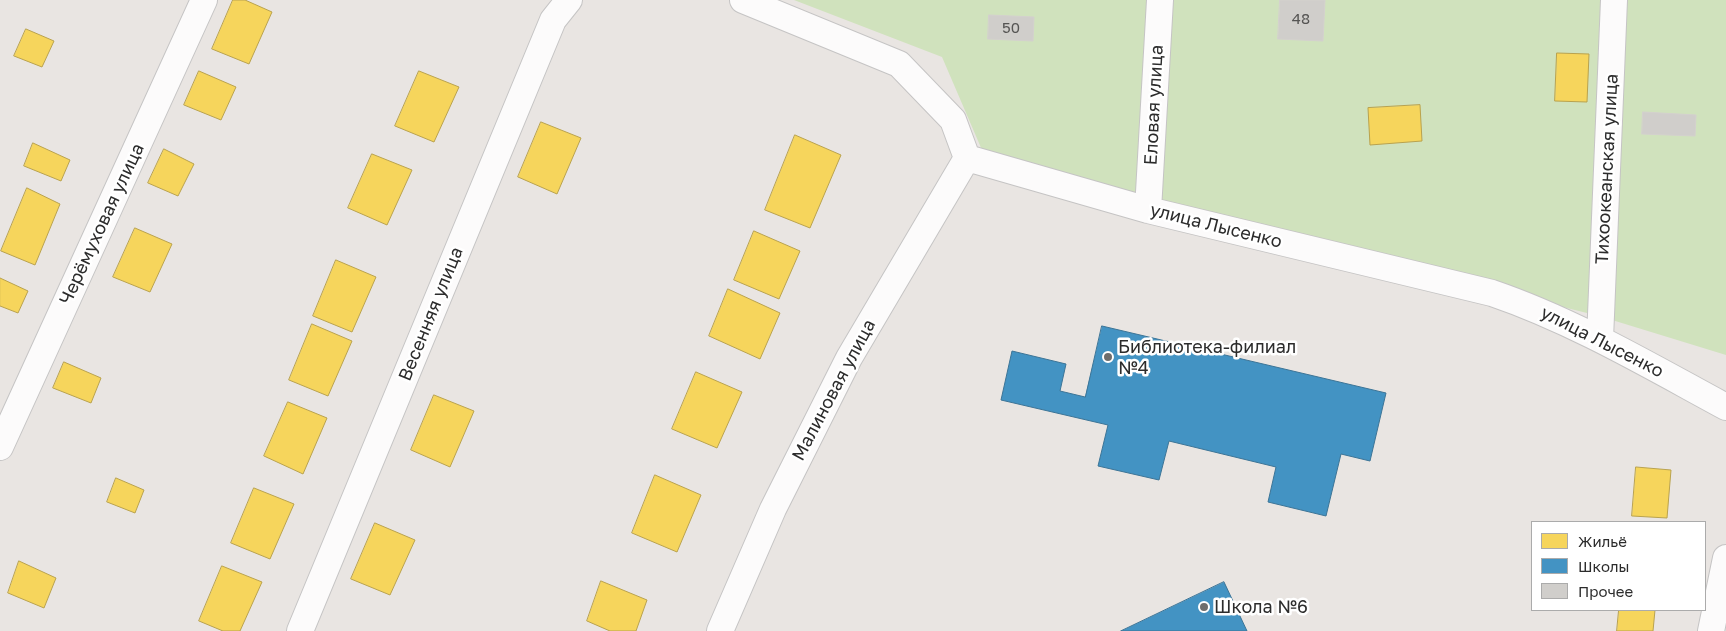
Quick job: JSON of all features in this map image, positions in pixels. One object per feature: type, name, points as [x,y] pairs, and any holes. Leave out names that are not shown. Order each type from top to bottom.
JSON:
[{"type":"street","name":"Черёмуховая улица","points":[[0,447],[204,0]]},
{"type":"street","name":"Весенняя улица","points":[[300,631],[553,20],[569,0]]},
{"type":"street","points":[[743,0],[899,64],[953,120],[967,158]]},
{"type":"street","name":"Еловая улица","points":[[1148,210],[1160,0]]},
{"type":"street","name":"Тихоокеанская улица","points":[[1600,339],[1614,0]]},
{"type":"street","name":"улица Лысенко","points":[[967,158],[1148,210],[1492,292],[1524,304],[1600,339],[1726,406]]},
{"type":"street","name":"Малиновая улица","points":[[720,631],[773,509],[848,358],[967,158]]},
{"type":"street","points":[[1711,631],[1726,558]]},
{"type":"green space","points":[[794,0],[1726,0],[1726,355],[1599,316],[988,164],[942,57]]},
{"type":"building: Жильё","points":[[233,0],[245,0],[272,12],[249,64],[212,49]]},
{"type":"building: Жильё","points":[[26,29],[54,41],[42,67],[14,56]]},
{"type":"building: Жильё","points":[[1557,53],[1589,54],[1587,102],[1555,101]]},
{"type":"building: Жильё","points":[[199,71],[236,87],[221,120],[184,105]]},
{"type":"building: Жильё","points":[[419,71],[459,87],[434,142],[395,126]]},
{"type":"building: Жильё","points":[[1420,105],[1422,141],[1370,145],[1368,108]]},
{"type":"building: Жильё","points":[[541,122],[581,138],[557,194],[518,177]]},
{"type":"building: Жильё","points":[[795,135],[841,155],[810,228],[765,210]]},
{"type":"building: Жильё","points":[[33,143],[70,160],[61,181],[24,166]]},
{"type":"building: Жильё","points":[[164,149],[194,164],[178,196],[148,183]]},
{"type":"building: Жильё","points":[[372,154],[412,170],[387,225],[348,208]]},
{"type":"building: Жильё","points":[[27,188],[60,204],[35,265],[1,251]]},
{"type":"building: Жильё","points":[[135,228],[172,244],[150,292],[113,277]]},
{"type":"building: Жильё","points":[[754,231],[800,251],[779,299],[734,280]]},
{"type":"building: Жильё","points":[[336,260],[376,277],[352,332],[313,316]]},
{"type":"building: Жильё","points":[[0,278],[28,291],[18,313],[0,306]]},
{"type":"building: Жильё","points":[[728,289],[780,313],[760,359],[709,336]]},
{"type":"building: Жильё","points":[[312,324],[352,341],[328,396],[289,380]]},
{"type":"building: Жильё","points":[[64,362],[101,378],[91,403],[53,388]]},
{"type":"building: Жильё","points":[[696,372],[742,392],[717,448],[672,429]]},
{"type":"building: Жильё","points":[[434,395],[474,411],[450,467],[411,450]]},
{"type":"building: Жильё","points":[[288,402],[327,418],[303,474],[264,456]]},
{"type":"building: Жильё","points":[[1636,467],[1671,470],[1667,518],[1632,516]]},
{"type":"building: Жильё","points":[[655,475],[701,495],[677,552],[632,533]]},
{"type":"building: Жильё","points":[[116,478],[144,490],[135,513],[107,502]]},
{"type":"building: Жильё","points":[[254,488],[294,504],[270,559],[231,543]]},
{"type":"building: Жильё","points":[[375,523],[415,540],[390,595],[351,579]]},
{"type":"building: Жильё","points":[[19,561],[56,578],[44,608],[8,593]]},
{"type":"building: Жильё","points":[[222,566],[262,582],[240,631],[223,631],[199,621]]},
{"type":"building: Жильё","points":[[601,581],[647,600],[636,631],[610,631],[587,621]]},
{"type":"building: Жильё","points":[[1619,611],[1655,611],[1653,631],[1617,631]]},
{"type":"building: Школы","points":[[1102,326],[1386,393],[1370,461],[1341,454],[1326,516],[1268,502],[1276,467],[1169,441],[1159,480],[1098,466],[1108,425],[1001,400],[1012,351],[1066,364],[1060,391],[1085,397]]},
{"type":"building: Школы","name":"Школа №6","points":[[1224,582],[1247,631],[1121,631]]},
{"type":"building: Прочее","points":[[1280,0],[1325,0],[1323,41],[1278,39]]},
{"type":"building: Прочее","points":[[989,15],[1034,17],[1033,41],[988,39]]},
{"type":"building: Прочее","points":[[1643,112],[1696,115],[1695,136],[1642,134]]},
{"type":"place","name":"Библиотека-филиал №4","points":[[1108,357]]},
{"type":"place","name":"Школа №6","points":[[1204,607]]}]
